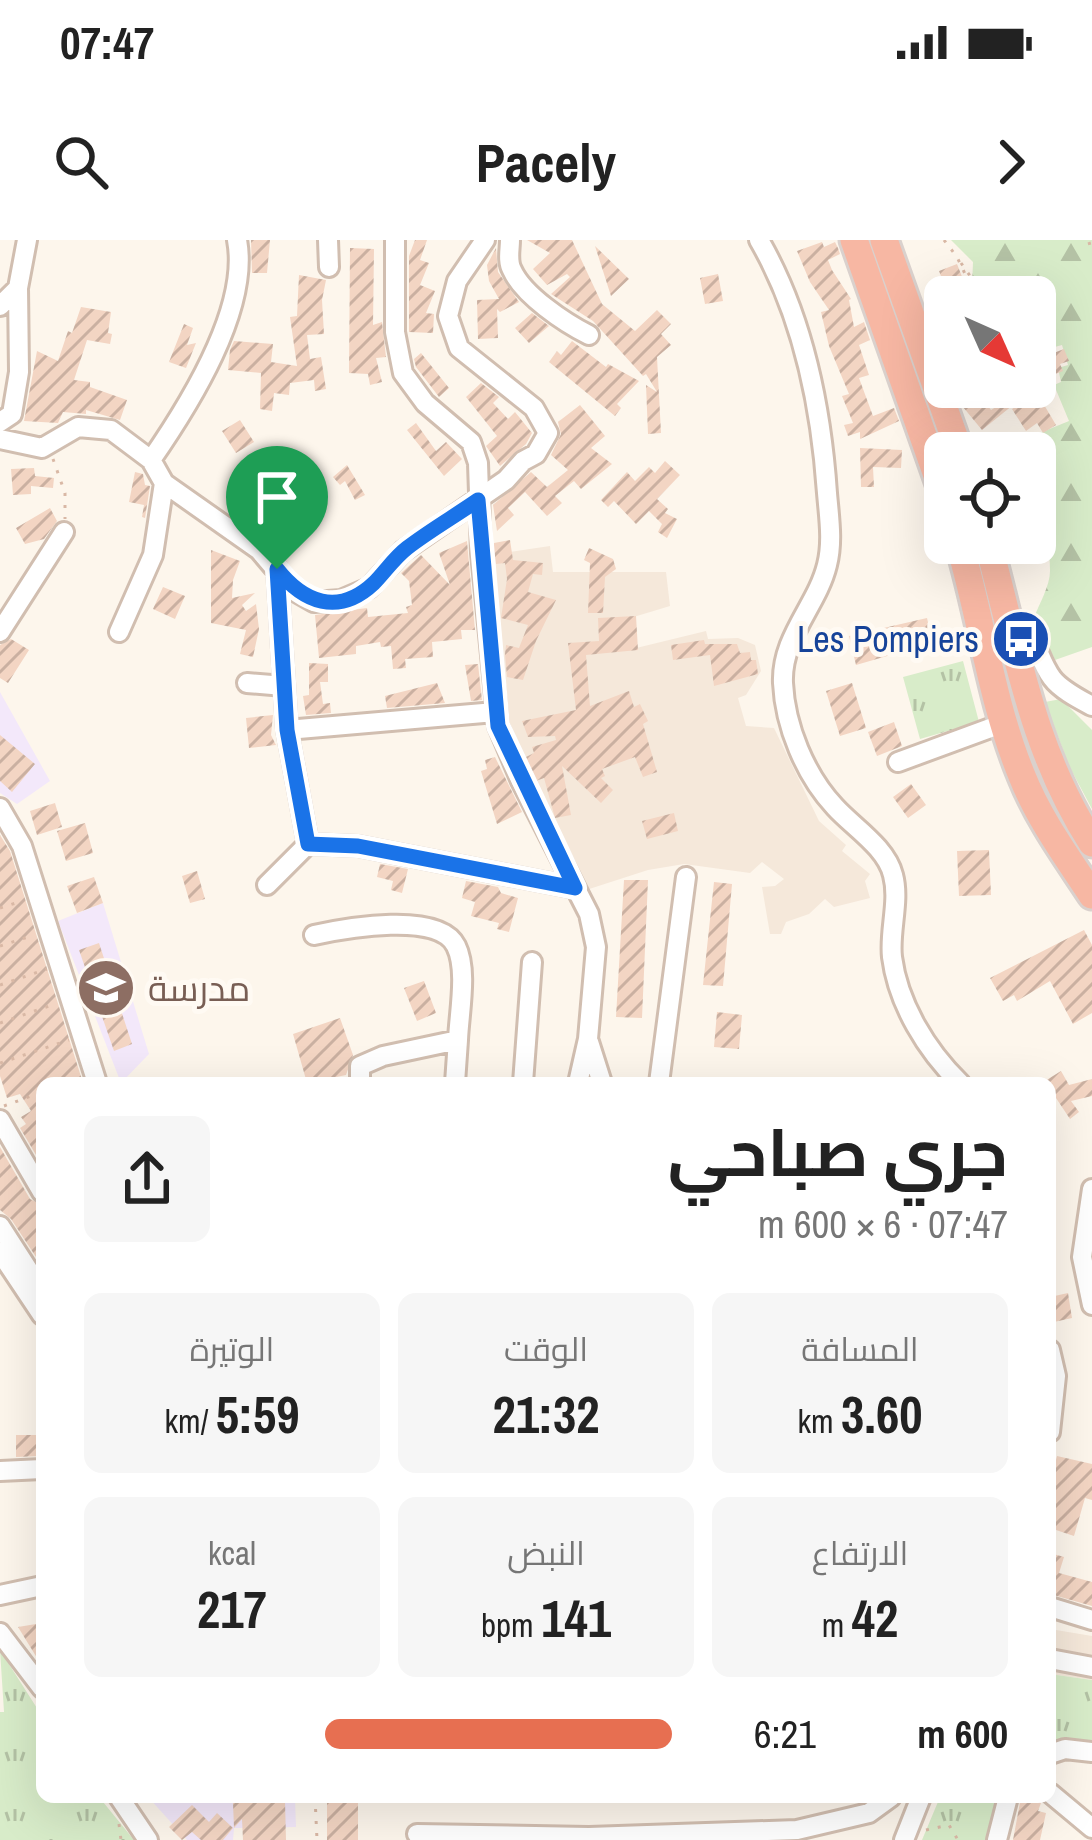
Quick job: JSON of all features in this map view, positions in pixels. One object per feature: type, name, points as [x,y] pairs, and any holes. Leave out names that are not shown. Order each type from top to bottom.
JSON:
[{"type":"highway","points":[[854,240],[924,438]]},
{"type":"highway","points":[[884,240],[953,432]]},
{"type":"highway","points":[[964,564],[1004,723],[1035,805],[1092,895]]},
{"type":"highway","points":[[994,564],[1040,742],[1064,798],[1092,843]]},
{"type":"street","points":[[0,422],[12,414],[17,394],[18,288],[27,240]]},
{"type":"street","points":[[151,460],[185,406],[235,301],[237,240]]},
{"type":"street","points":[[328,240],[328,267]]},
{"type":"street","points":[[395,240],[394,332],[403,373],[425,403],[471,442],[478,463],[495,712],[521,781],[589,914],[596,947],[588,1040],[579,1077]]},
{"type":"street","points":[[0,439],[42,448],[78,427],[111,430],[151,460],[164,483],[259,550],[293,590],[314,602],[341,600],[369,588],[403,551],[506,480],[536,454],[548,433],[534,408],[459,348],[448,316],[457,281],[485,240]]},
{"type":"street","points":[[510,240],[509,260],[516,277],[557,317],[589,335]]},
{"type":"street","points":[[759,240],[792,310],[804,349],[830,523],[831,552],[825,576],[788,648],[783,682],[793,732],[822,790],[889,864],[895,889],[892,956],[898,981],[934,1058],[954,1077]]},
{"type":"street","points":[[0,306],[18,288]]},
{"type":"street","points":[[119,632],[153,555],[164,483]]},
{"type":"street","points":[[0,632],[64,532]]},
{"type":"street","points":[[277,569],[287,730],[308,844]]},
{"type":"street","points":[[1008,619],[1030,630],[1055,682],[1092,706]]},
{"type":"street","points":[[247,683],[284,686]]},
{"type":"street","points":[[287,730],[495,712]]},
{"type":"street","points":[[898,763],[1004,723]]},
{"type":"street","points":[[0,808],[22,846],[89,1077]]},
{"type":"street","points":[[266,886],[308,844],[358,846],[575,888]]},
{"type":"street","points":[[660,1077],[686,877]]},
{"type":"street","points":[[314,935],[347,928],[417,925],[443,931],[455,942],[460,958],[455,1077]]},
{"type":"street","points":[[524,1077],[532,962]]},
{"type":"street","points":[[360,1077],[360,1066],[383,1056],[458,1040]]},
{"type":"street","points":[[588,1040],[600,1077]]},
{"type":"street","points":[[0,1120],[36,1182]]},
{"type":"street","points":[[1092,1189],[1082,1257],[1092,1305]]},
{"type":"street","points":[[0,1226],[36,1282]]},
{"type":"street","points":[[0,1252],[36,1306]]},
{"type":"street","points":[[0,1471],[36,1469]]},
{"type":"street","points":[[0,1595],[36,1587]]},
{"type":"street","points":[[1056,1609],[1092,1620]]},
{"type":"street","points":[[0,1633],[36,1680]]},
{"type":"street","points":[[1056,1660],[1092,1667]]},
{"type":"street","points":[[1056,1752],[1092,1752]]},
{"type":"street","points":[[1056,1798],[1092,1828]]},
{"type":"street","points":[[123,1803],[148,1840]]},
{"type":"street","points":[[417,1834],[589,1837],[796,1830],[868,1813],[882,1803]]},
{"type":"street","points":[[904,1840],[919,1803]]},
{"type":"street","points":[[998,1840],[1007,1803]]},
{"type":"path","points":[[944,240],[971,276]]},
{"type":"path","points":[[1089,242],[1092,253]]},
{"type":"path","points":[[957,256],[966,276]]},
{"type":"path","points":[[52,460],[65,493],[64,532]]},
{"type":"path","points":[[0,908],[29,898]]},
{"type":"path","points":[[0,946],[38,934]]},
{"type":"path","points":[[0,985],[49,968]]},
{"type":"path","points":[[0,1023],[56,1003]]},
{"type":"path","points":[[0,1063],[71,1039]]},
{"type":"path","points":[[0,1108],[36,1094]]},
{"type":"path","points":[[315,1803],[316,1840]]},
{"type":"path","points":[[912,1819],[927,1830],[949,1825],[958,1840]]},
{"type":"shaded area","points":[[550,546],[553,572],[666,572],[670,606],[627,619],[628,650],[706,631],[708,639],[738,638],[755,645],[761,671],[746,695],[738,698],[746,726],[774,728],[819,821],[846,845],[842,851],[870,874],[865,881],[870,898],[834,907],[825,899],[809,914],[786,922],[781,934],[770,934],[762,887],[784,879],[762,862],[750,873],[684,864],[583,891],[504,733],[482,556]]},
{"type":"shaded area","points":[[0,692],[50,781],[17,804],[0,793]]},
{"type":"shaded area","name":"مدرسة","points":[[103,903],[149,1054],[127,1077],[119,1077],[58,921]]},
{"type":"shaded area","points":[[1056,1630],[1092,1636],[1092,1680],[1056,1675]]},
{"type":"shaded area","points":[[153,1803],[295,1803],[296,1827],[234,1828],[233,1840],[187,1840]]},
{"type":"green space","points":[[951,240],[1092,240],[1092,647],[1055,660],[1034,618],[1050,564],[1056,564],[1056,432],[1042,432],[1069,421],[1056,390],[1061,382],[1058,368],[1068,365],[1062,345],[1056,347],[1056,276],[972,276],[973,262]]},
{"type":"green space","points":[[963,661],[979,722],[920,739],[903,677]]},
{"type":"green space","points":[[1061,699],[1092,730],[1092,809],[1069,766],[1045,702]]},
{"type":"green space","points":[[0,1650],[36,1707],[36,1803],[104,1803],[134,1840],[0,1840],[0,1712],[4,1712]]},
{"type":"green space","points":[[1056,1675],[1092,1680],[1092,1747],[1056,1746]]},
{"type":"green space","points":[[937,1803],[996,1803],[987,1840],[922,1840]]},
{"type":"building","points":[[251,240],[270,240],[267,273],[252,273]]},
{"type":"building","points":[[415,240],[427,240],[420,260],[429,263],[420,285],[435,291],[426,313],[434,314],[433,333],[409,332],[409,256]]},
{"type":"building","points":[[527,240],[572,240],[602,304],[635,331],[657,310],[671,324],[661,334],[671,345],[657,357],[661,433],[648,434],[646,385],[657,392],[646,374],[593,321],[551,294],[570,277],[567,274],[547,285],[533,269],[550,253]]},
{"type":"building","points":[[822,242],[824,247],[835,242],[838,248],[840,254],[828,260],[851,299],[854,327],[864,322],[870,340],[859,345],[869,375],[859,378],[873,416],[894,408],[899,421],[860,439],[860,432],[848,436],[844,425],[853,423],[842,396],[849,394],[821,312],[829,310],[797,251]]},
{"type":"building","points":[[595,246],[629,279],[611,296]]},
{"type":"building","points":[[350,248],[374,249],[373,325],[382,322],[386,357],[376,358],[382,382],[370,385],[368,374],[349,373]]},
{"type":"building","points":[[496,248],[498,272],[519,302],[500,312],[497,309],[498,338],[478,339],[477,300],[499,299],[487,265]]},
{"type":"building","points":[[957,264],[962,276],[941,276],[939,271]]},
{"type":"building","points":[[718,274],[723,301],[705,304],[700,278]]},
{"type":"building","points":[[299,275],[326,280],[324,334],[307,335],[310,359],[321,357],[326,389],[315,391],[314,380],[290,383],[289,395],[274,393],[272,411],[260,409],[261,373],[228,370],[230,350],[234,341],[273,344],[271,362],[297,366],[290,317],[297,316]]},
{"type":"building","points":[[81,307],[111,312],[108,333],[112,334],[110,344],[87,340],[74,380],[90,382],[90,387],[127,400],[120,420],[86,410],[86,414],[63,412],[58,423],[24,421],[37,351],[58,361]]},
{"type":"building","points":[[532,313],[549,326],[529,343],[515,328]]},
{"type":"building","points":[[184,324],[193,328],[187,345],[196,343],[186,368],[169,362]]},
{"type":"building","points":[[572,341],[606,367],[639,381],[617,404],[621,408],[615,416],[549,362]]},
{"type":"building","points":[[1064,349],[1069,361],[1060,364],[1063,371],[1056,374],[1056,352]]},
{"type":"building","points":[[421,353],[449,388],[439,397],[416,367],[414,359]]},
{"type":"building","points":[[481,383],[499,397],[493,403],[508,419],[515,412],[532,433],[500,466],[486,446],[497,436],[466,397]]},
{"type":"building","points":[[580,405],[605,436],[591,448],[612,464],[581,489],[574,481],[555,496],[562,503],[547,516],[525,492],[508,508],[514,515],[497,531],[493,505],[531,472],[547,487],[568,470],[551,455],[561,434],[558,422]]},
{"type":"building","points":[[964,408],[1009,408],[982,430]]},
{"type":"building","points":[[1046,408],[1056,425],[1042,432],[1037,423],[1026,431],[1012,409]]},
{"type":"building","points":[[240,420],[254,442],[236,453],[222,431]]},
{"type":"building","points":[[416,423],[436,451],[446,442],[462,459],[444,476],[407,430]]},
{"type":"building","points":[[860,448],[902,450],[901,468],[873,467],[874,487],[861,487]]},
{"type":"building","points":[[665,461],[680,475],[657,499],[668,509],[665,513],[677,519],[667,538],[658,532],[662,524],[649,511],[636,524],[614,501],[608,507],[601,500],[627,472],[635,481],[649,467],[655,473]]},
{"type":"building","points":[[347,465],[365,495],[355,500],[345,481],[340,485],[333,477]]},
{"type":"building","points":[[34,468],[35,476],[54,478],[53,488],[31,486],[31,494],[13,495],[11,469]]},
{"type":"building","points":[[135,472],[143,474],[145,485],[150,486],[145,518],[144,505],[129,502]]},
{"type":"building","points":[[258,472],[261,498],[242,501],[239,474]]},
{"type":"building","points":[[50,508],[57,521],[44,539],[25,544],[16,528]]},
{"type":"building","points":[[510,540],[513,560],[543,563],[542,575],[533,574],[528,592],[556,600],[523,680],[507,677],[505,654],[506,645],[519,648],[528,625],[501,618],[507,579],[505,563],[496,564],[494,552],[494,543]]},
{"type":"building","points":[[467,541],[475,630],[461,630],[462,639],[432,642],[433,657],[405,659],[406,668],[393,669],[391,646],[381,647],[380,642],[356,646],[356,654],[319,658],[315,615],[367,608],[368,617],[408,613],[406,607],[412,605],[409,581],[401,573],[421,555],[450,585],[439,553]]},
{"type":"building","points":[[589,548],[613,559],[616,569],[605,577],[603,613],[588,613],[590,563],[584,560]]},
{"type":"building","points":[[211,550],[240,561],[232,598],[255,593],[242,605],[246,611],[256,604],[259,629],[253,657],[240,654],[246,630],[211,623]]},
{"type":"building","points":[[163,587],[185,596],[175,619],[153,609]]},
{"type":"building","points":[[636,616],[638,650],[586,655],[590,706],[629,691],[634,707],[640,704],[648,721],[643,724],[657,772],[643,777],[635,757],[602,769],[605,776],[601,778],[613,790],[601,803],[562,766],[571,815],[555,818],[544,778],[536,781],[526,757],[534,753],[532,747],[556,740],[555,736],[528,737],[522,721],[576,710],[568,643],[599,641],[598,618]]},
{"type":"building","points":[[927,618],[932,640],[926,642],[928,650],[916,653],[915,648],[856,665],[849,636]]},
{"type":"building","points":[[11,639],[29,650],[8,683],[0,678],[0,645]]},
{"type":"building","points":[[704,640],[705,644],[737,644],[740,653],[750,652],[758,674],[714,686],[710,655],[673,660],[671,645]]},
{"type":"building","points":[[309,663],[328,664],[328,682],[320,682],[323,704],[330,703],[331,713],[306,715],[303,696],[309,695]]},
{"type":"building","points":[[478,664],[482,700],[471,701],[465,665]]},
{"type":"building","points":[[437,683],[445,703],[387,708],[385,696]]},
{"type":"building","points":[[852,683],[866,728],[840,736],[826,691]]},
{"type":"building","points":[[273,715],[271,735],[276,745],[249,748],[246,718]]},
{"type":"building","points":[[894,722],[902,746],[877,756],[868,732]]},
{"type":"building","points":[[0,735],[35,764],[12,792],[0,781]]},
{"type":"building","points":[[495,757],[522,812],[497,824],[481,771],[487,769],[485,760]]},
{"type":"building","points":[[911,784],[926,805],[908,818],[893,797]]},
{"type":"building","points":[[55,803],[62,827],[37,835],[30,811]]},
{"type":"building","points":[[674,813],[678,831],[647,839],[642,821]]},
{"type":"building","points":[[85,823],[93,853],[66,861],[57,831]]},
{"type":"building","points":[[0,835],[10,851],[81,1077],[36,1077],[36,1155],[20,1128],[26,1124],[21,1117],[31,1111],[20,1094],[7,1098],[0,1076]]},
{"type":"building","points":[[989,850],[991,895],[959,896],[957,851]]},
{"type":"building","points":[[380,864],[408,869],[402,893],[391,890],[393,881],[377,877]]},
{"type":"building","points":[[197,871],[205,899],[190,903],[182,876]]},
{"type":"building","points":[[94,877],[103,903],[77,913],[67,886]]},
{"type":"building","points":[[624,880],[648,880],[642,1018],[616,1017]]},
{"type":"building","points":[[466,881],[498,887],[501,893],[518,898],[509,932],[497,929],[499,923],[471,916],[475,902],[462,898]]},
{"type":"building","points":[[714,882],[732,884],[723,986],[703,985]]},
{"type":"building","points":[[1084,930],[1092,945],[1092,1013],[1073,1024],[1050,981],[1017,1001],[1014,995],[1003,1001],[990,978]]},
{"type":"building","points":[[99,943],[132,1044],[114,1051],[79,950]]},
{"type":"building","points":[[424,981],[436,1013],[417,1021],[404,988]]},
{"type":"building","points":[[717,1012],[742,1015],[739,1049],[714,1047]]},
{"type":"building","points":[[340,1018],[353,1055],[346,1075],[305,1077],[293,1034]]},
{"type":"building","points":[[1061,1071],[1069,1085],[1092,1079],[1092,1096],[1071,1101],[1079,1112],[1070,1119],[1056,1098],[1056,1077],[1051,1077]]},
{"type":"building","points":[[0,1147],[36,1202],[36,1257],[0,1210]]},
{"type":"building","points":[[1068,1293],[1072,1318],[1056,1322],[1056,1296]]},
{"type":"building","points":[[16,1435],[36,1435],[36,1456],[16,1457]]},
{"type":"building","points":[[1057,1456],[1092,1464],[1092,1500],[1085,1498],[1074,1536],[1056,1530]]},
{"type":"building","points":[[1056,1555],[1064,1557],[1059,1573],[1092,1582],[1092,1606],[1056,1596]]},
{"type":"building","points":[[36,1624],[36,1656],[18,1627]]},
{"type":"building","points":[[233,1803],[285,1803],[286,1840],[243,1840],[242,1819],[234,1828]]},
{"type":"building","points":[[327,1803],[358,1803],[358,1840],[327,1840]]},
{"type":"building","points":[[1020,1803],[1041,1803],[1038,1811],[1046,1813],[1040,1840],[1013,1840]]},
{"type":"building","points":[[192,1805],[209,1822],[217,1813],[233,1828],[223,1840],[201,1840],[192,1832],[182,1840],[169,1827]]},
{"type":"place","name":"Les Pompiers","points":[[1021,639]]},
{"type":"place","name":"مدرسة","points":[[106,988]]},
{"type":"route","points":[[478,500],[498,726],[575,888],[358,846],[308,844],[287,730],[277,569],[293,590],[314,602],[341,600],[369,588],[403,551],[478,500]]}]
